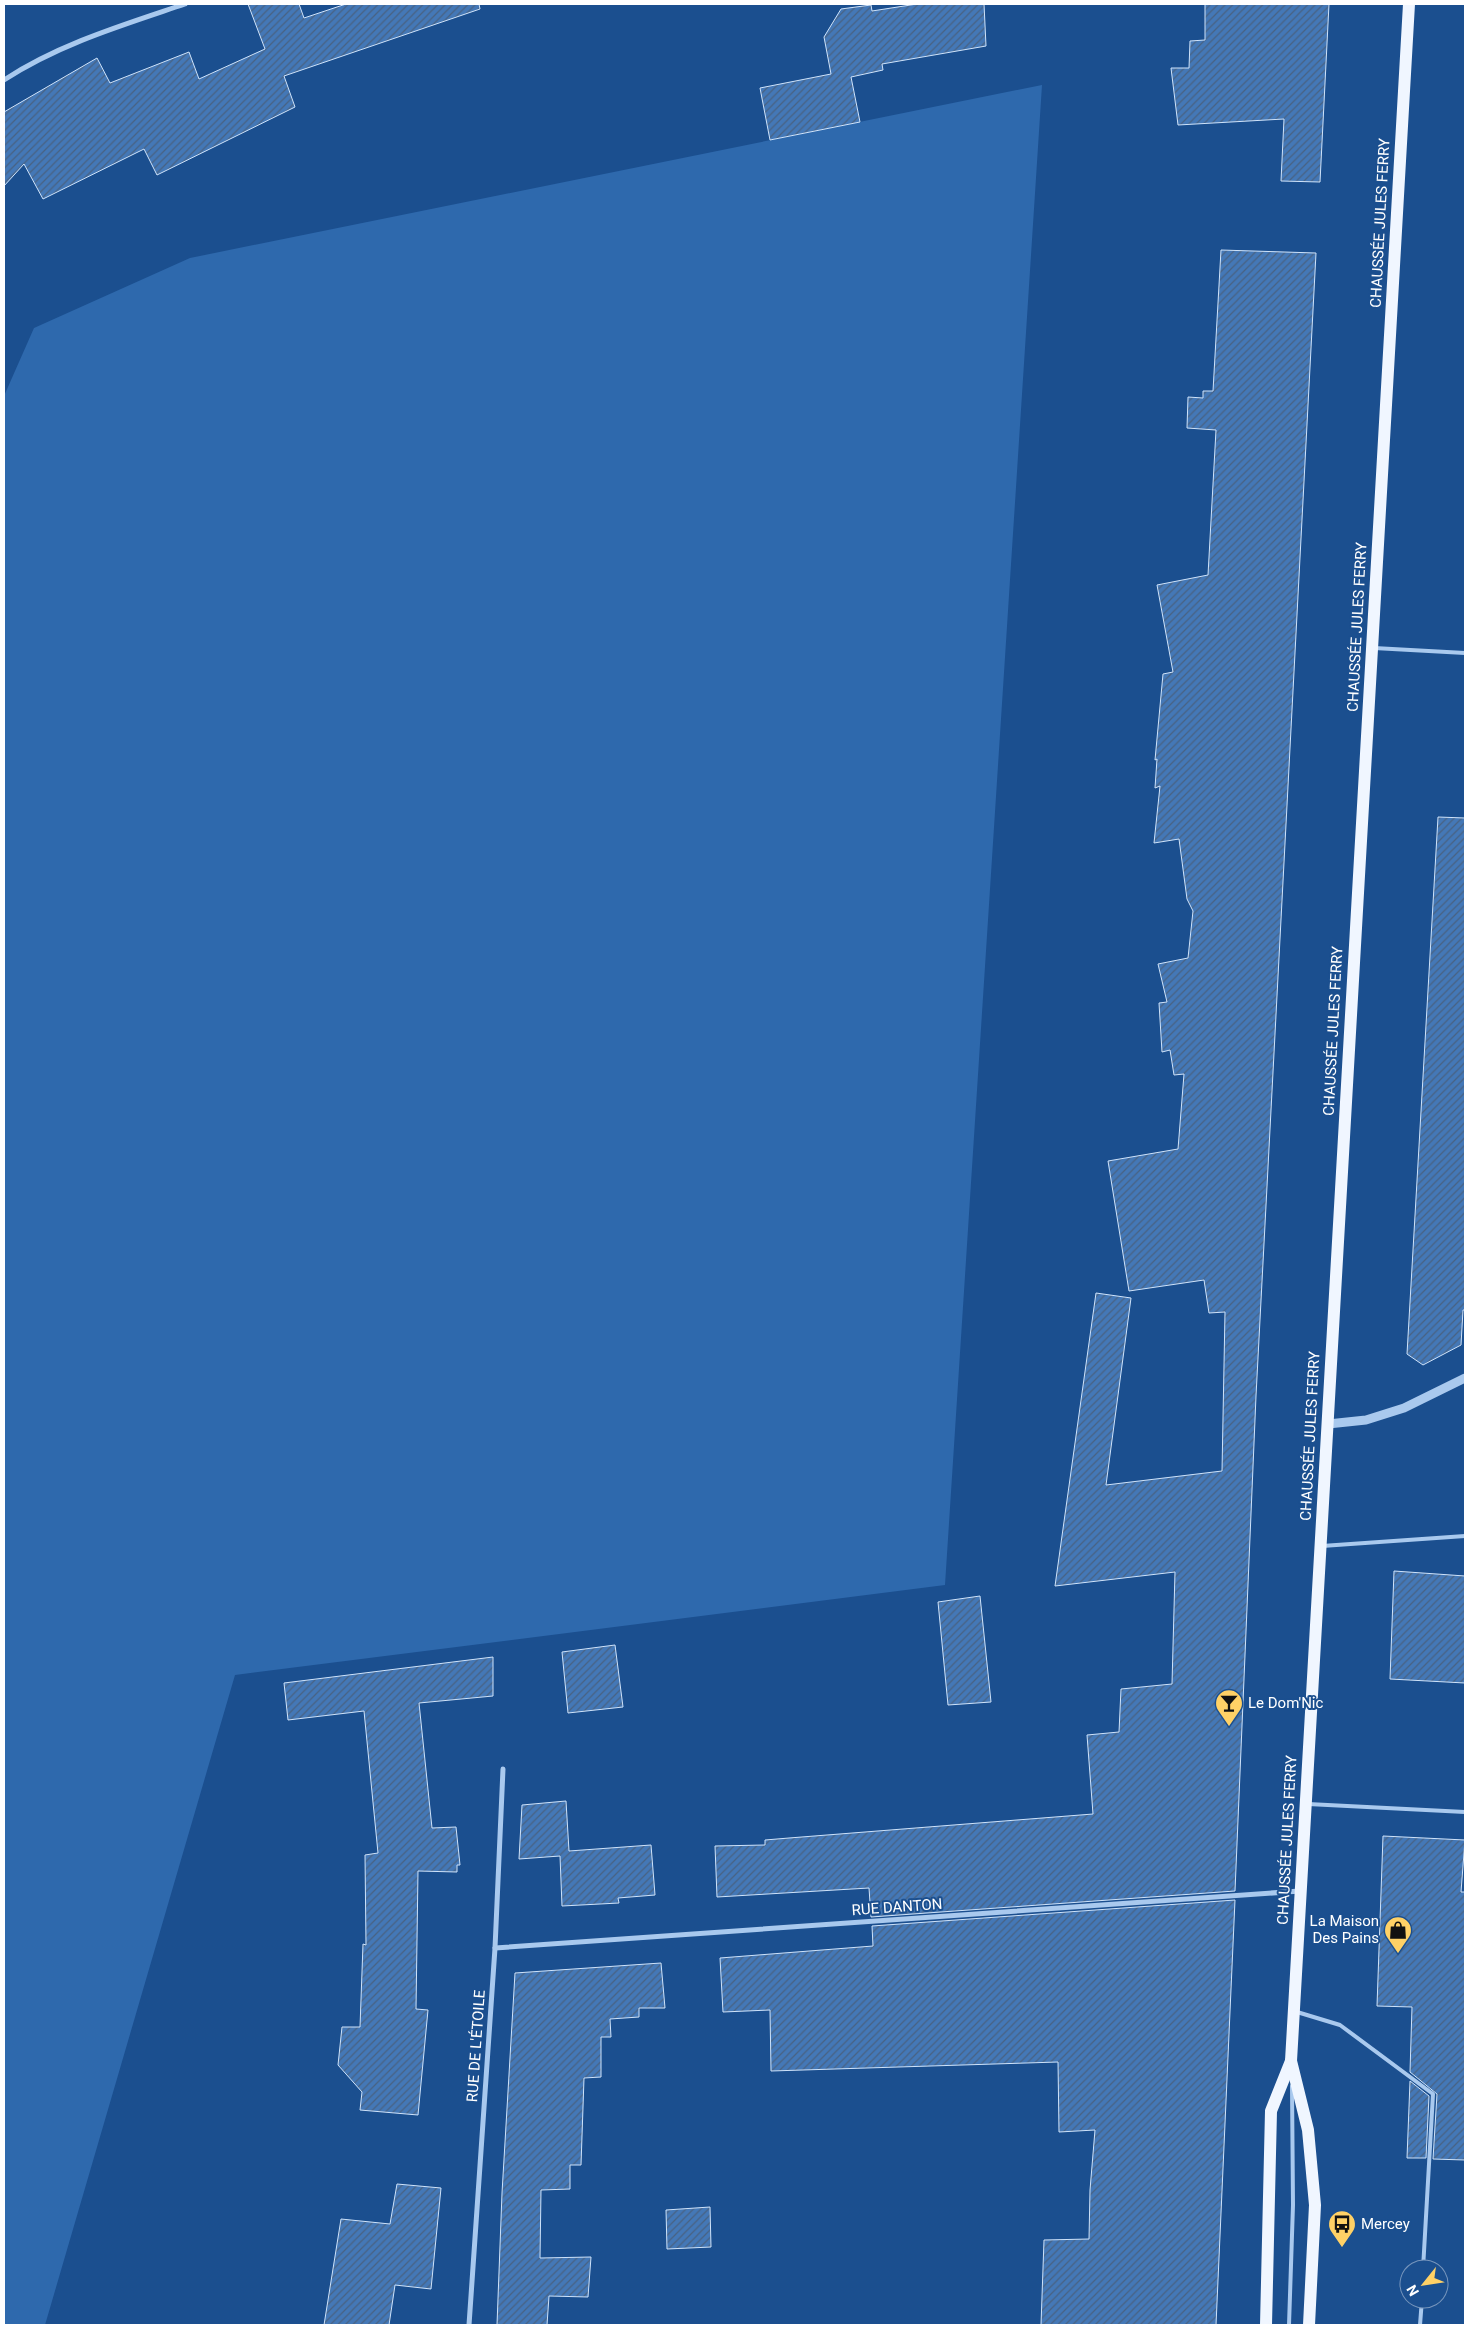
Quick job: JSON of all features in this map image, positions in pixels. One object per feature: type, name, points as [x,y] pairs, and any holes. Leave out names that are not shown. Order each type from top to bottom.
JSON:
[{"type":"main road","name":"CHAUSSÉE JULES FERRY","points":[[1310,2325],[1315,2205],[1308,2130],[1291,2061],[1409,4]]},
{"type":"main road","name":"CHAUSSÉE JULES FERRY","points":[[1266,2325],[1272,2111],[1291,2061]]},
{"type":"street","points":[[4,80],[32,61],[93,35],[185,4]]},
{"type":"street","points":[[1328,1424],[1366,1420],[1404,1408],[1465,1378]]},
{"type":"street","name":"RUE DE L'ÉTOILE","points":[[469,2325],[495,1948],[503,1769]]},
{"type":"street","name":"RUE DANTON","points":[[495,1948],[1301,1891]]},
{"type":"lane","points":[[1372,647],[1465,654]]},
{"type":"lane","points":[[1320,1546],[1465,1536]]},
{"type":"lane","points":[[1306,1803],[1465,1812]]},
{"type":"lane","points":[[1294,2011],[1340,2025],[1433,2094],[1424,2259]]},
{"type":"lane","points":[[1289,2325],[1293,2205],[1291,2061]]},
{"type":"lane","points":[[1420,2325],[1421,2309]]},
{"type":"shaded area","points":[[1042,85],[945,1585],[235,1675],[45,2325],[4,2325],[4,396],[34,328],[190,258]]},
{"type":"building","points":[[248,4],[299,4],[304,18],[346,4],[479,4],[480,9],[284,76],[295,107],[157,175],[144,149],[43,199],[24,164],[4,186],[4,112],[97,58],[110,83],[189,52],[199,79],[265,49]]},
{"type":"building","points":[[917,4],[984,4],[986,46],[882,64],[883,70],[851,77],[860,122],[770,140],[760,88],[831,74],[824,37],[841,9],[871,5],[872,11]]},
{"type":"building","points":[[1205,4],[1329,4],[1320,182],[1281,181],[1284,119],[1178,125],[1171,68],[1189,68],[1190,41],[1205,40]]},
{"type":"building","points":[[1221,250],[1316,253],[1256,1396],[1235,1891],[871,1917],[869,1888],[717,1897],[715,1846],[765,1845],[765,1840],[1093,1814],[1087,1735],[1119,1732],[1121,1689],[1172,1684],[1175,1572],[1055,1586],[1096,1293],[1131,1298],[1106,1485],[1222,1471],[1225,1312],[1209,1313],[1204,1280],[1129,1291],[1108,1161],[1178,1149],[1184,1074],[1174,1075],[1170,1050],[1162,1052],[1159,1003],[1167,1002],[1158,964],[1188,958],[1193,911],[1187,899],[1179,839],[1154,843],[1160,786],[1155,788],[1157,759],[1155,760],[1163,674],[1173,672],[1157,585],[1208,575],[1216,430],[1187,428],[1188,397],[1203,398],[1203,391],[1213,391]]},
{"type":"building","points":[[1438,817],[1465,818],[1465,1310],[1463,1310],[1461,1345],[1423,1365],[1407,1354]]},
{"type":"building","points":[[1394,1571],[1465,1576],[1465,1683],[1390,1679]]},
{"type":"building","points":[[980,1596],[991,1702],[948,1705],[938,1602]]},
{"type":"building","points":[[615,1645],[623,1707],[568,1713],[562,1652]]},
{"type":"building","points":[[493,1657],[493,1696],[419,1703],[432,1828],[456,1827],[460,1865],[457,1865],[457,1872],[418,1871],[416,2009],[428,2010],[418,2115],[360,2110],[362,2092],[338,2065],[342,2027],[360,2027],[363,1944],[366,1945],[365,1855],[378,1853],[364,1711],[288,1720],[284,1683]]},
{"type":"building","points":[[566,1801],[569,1851],[651,1845],[655,1895],[618,1898],[619,1903],[562,1906],[560,1856],[519,1859],[522,1805]]},
{"type":"building","points":[[1383,1836],[1465,1840],[1461,1892],[1465,1892],[1465,2160],[1433,2159],[1437,2094],[1410,2072],[1412,2007],[1377,2006]]},
{"type":"building","points":[[1235,1900],[1216,2325],[1041,2325],[1044,2240],[1089,2239],[1090,2190],[1095,2130],[1059,2132],[1058,2062],[771,2071],[770,2010],[723,2012],[720,1958],[873,1946],[872,1926]]},
{"type":"building","points":[[661,1963],[665,2008],[639,2008],[639,2017],[610,2019],[611,2037],[601,2037],[601,2077],[584,2078],[581,2165],[570,2165],[570,2189],[541,2190],[540,2258],[591,2257],[588,2297],[549,2296],[547,2325],[497,2325],[502,2193],[515,1973]]},
{"type":"building","points":[[1410,2081],[1429,2096],[1426,2158],[1407,2158]]},
{"type":"building","points":[[397,2184],[441,2188],[431,2289],[395,2285],[389,2325],[324,2325],[341,2219],[390,2224]]},
{"type":"building","points":[[710,2207],[711,2247],[667,2249],[666,2210]]},
{"type":"place","name":"Le Dom'Nic","points":[[1229,1727]]},
{"type":"place","name":"La Maison Des Pains","points":[[1398,1954]]},
{"type":"place","name":"Mercey","points":[[1342,2248]]}]
